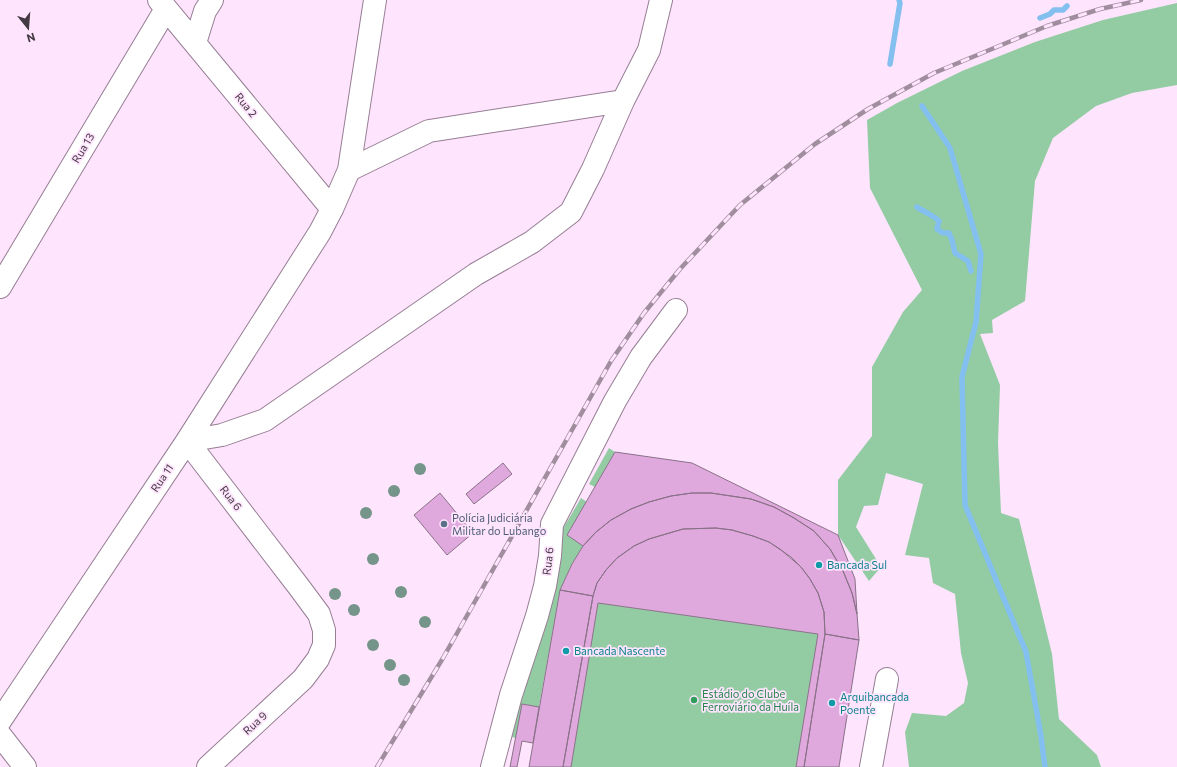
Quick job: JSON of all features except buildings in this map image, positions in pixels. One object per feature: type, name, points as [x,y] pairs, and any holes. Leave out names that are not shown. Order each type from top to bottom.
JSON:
[{"type":"street","points":[[195,43],[205,11],[212,0]]},
{"type":"street","name":"Rua 11","points":[[0,721],[187,441],[320,232],[332,209],[349,170],[375,0]]},
{"type":"street","points":[[187,441],[222,435],[265,420],[476,274],[532,242],[571,212],[593,169],[623,101],[649,50],[661,0]]},
{"type":"street","name":"Rua 2","points":[[163,4],[332,209]]},
{"type":"street","name":"Rua 13","points":[[0,287],[163,4]]},
{"type":"street","points":[[349,170],[429,132],[623,101]]},
{"type":"street","name":"Rua 6","points":[[492,767],[511,695],[537,616],[545,586],[550,556],[552,524],[615,401],[641,357],[676,310]]},
{"type":"street","name":"Rua 6","points":[[187,441],[319,614],[324,630],[324,645],[318,659],[303,679]]},
{"type":"street","name":"Rua 9","points":[[208,767],[303,679]]},
{"type":"street","points":[[871,767],[886,679]]},
{"type":"street","points":[[0,735],[21,766]]},
{"type":"green space","points":[[1177,3],[1177,85],[1132,93],[1096,106],[1053,138],[1035,181],[1025,301],[992,320],[993,333],[980,334],[1000,385],[998,443],[1001,513],[1019,519],[1052,654],[1059,719],[1097,755],[1101,767],[909,767],[905,732],[912,713],[946,716],[964,703],[968,683],[961,653],[955,594],[933,583],[929,558],[905,555],[923,484],[886,473],[878,505],[864,506],[856,527],[881,567],[869,581],[838,535],[838,480],[872,436],[872,367],[903,312],[922,290],[870,188],[867,120],[897,103],[962,71],[1035,42],[1103,20]]},
{"type":"green space","points":[[609,448],[615,452],[595,487],[589,484]]},
{"type":"green space","points":[[581,498],[587,502],[567,535],[583,546],[572,564],[560,590],[539,707],[522,704],[516,738],[512,737],[518,704],[561,532]]},
{"type":"green space","name":"Estádio do Clube Ferroviário da Huíla","points":[[598,603],[818,634],[796,767],[571,767]]},
{"type":"waterway","points":[[890,64],[900,3],[899,0]]},
{"type":"waterway","points":[[1040,18],[1050,14],[1054,10],[1063,10],[1067,6]]},
{"type":"waterway","points":[[922,106],[950,148],[981,254],[976,322],[962,377],[965,505],[1026,652],[1045,767]]},
{"type":"waterway","points":[[917,207],[939,221],[937,229],[943,233],[949,233],[955,253],[968,261],[971,271]]},
{"type":"railway","points":[[377,767],[443,658],[611,361],[644,313],[680,269],[740,205],[815,144],[868,109],[934,73],[1047,26],[1100,9],[1141,0]]},
{"type":"place","name":"Polícia Judiciária Militar do Lubango","points":[[444,524]]},
{"type":"place","name":"Bancada Sul","points":[[819,565]]},
{"type":"place","name":"Bancada Nascente","points":[[566,651]]},
{"type":"place","name":"Estádio do Clube Ferroviário da Huíla","points":[[694,700]]},
{"type":"place","name":"Arquibancada Poente","points":[[832,703]]}]
